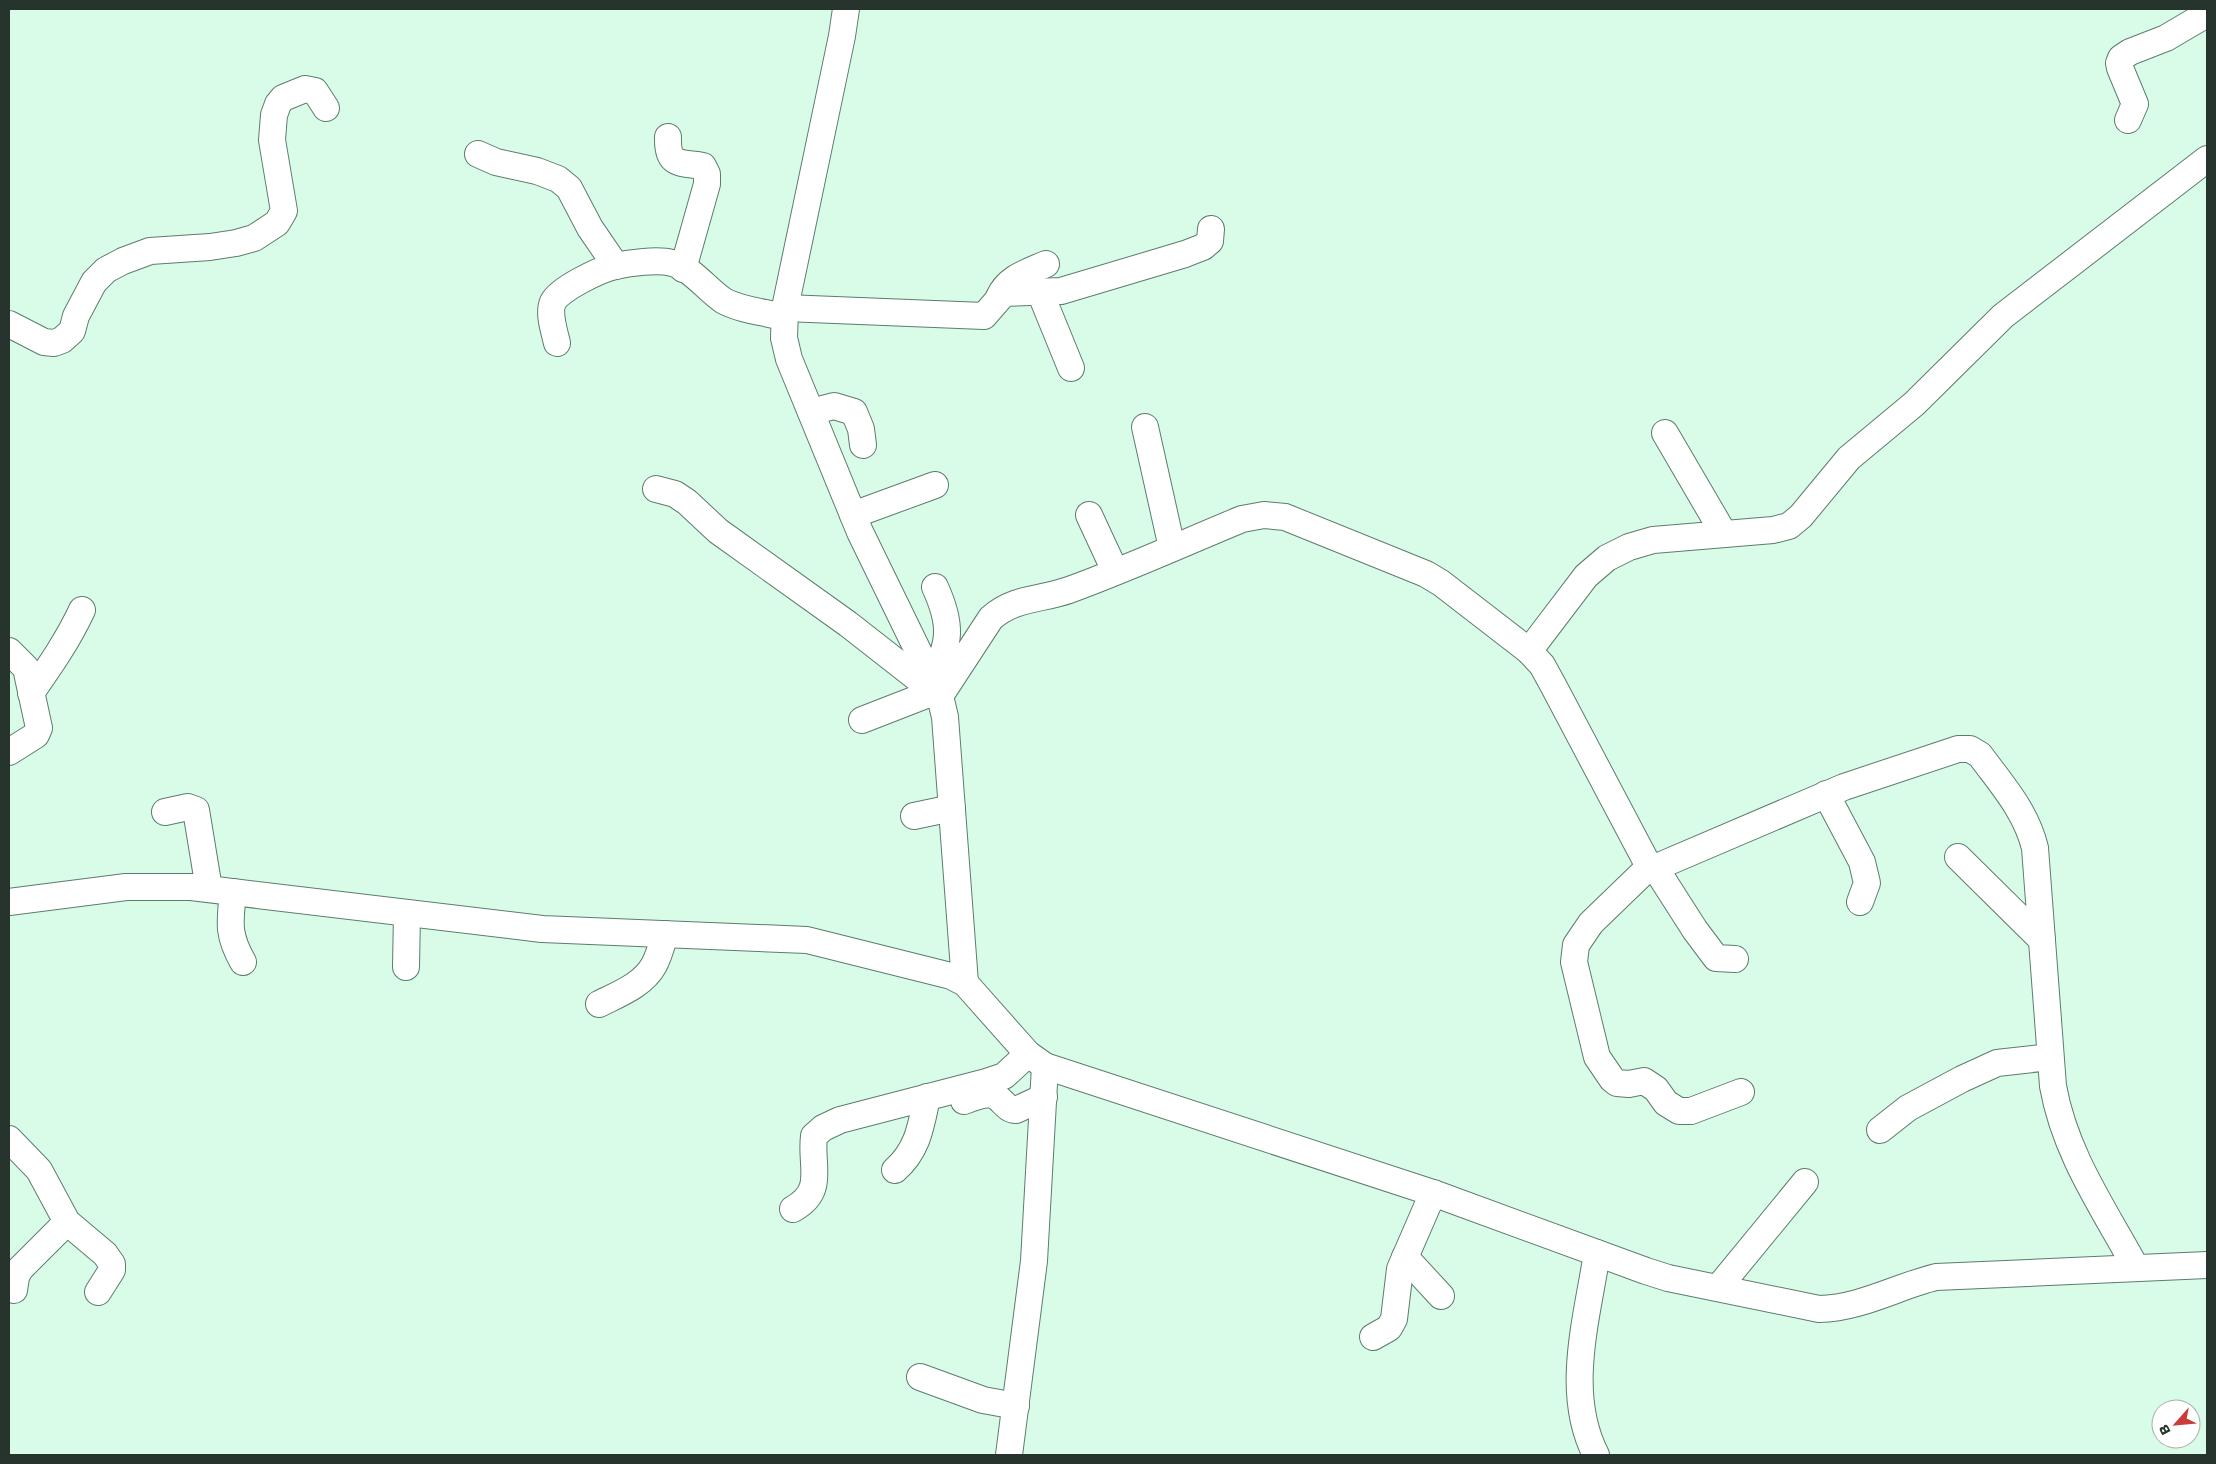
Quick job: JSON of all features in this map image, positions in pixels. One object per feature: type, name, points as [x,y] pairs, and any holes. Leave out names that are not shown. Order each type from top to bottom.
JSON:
[{"type":"street","points":[[846,9],[784,312],[784,338],[789,359],[853,515],[935,689],[945,717],[965,983]]},
{"type":"street","points":[[2128,120],[2135,104],[2120,68],[2121,58],[2130,52],[2166,38],[2201,18]]},
{"type":"street","points":[[9,324],[44,342],[54,343],[62,340],[72,331],[76,316],[94,282],[106,270],[123,261],[150,251],[210,247],[236,243],[254,238],[277,224],[284,211],[272,140],[274,115],[278,104],[283,98],[305,89],[315,91],[326,108]]},
{"type":"street","points":[[668,137],[669,154],[672,158],[684,164],[703,166],[707,174],[707,184],[683,269]]},
{"type":"street","points":[[478,154],[496,162],[537,171],[558,179],[569,188],[590,228],[616,266]]},
{"type":"street","points":[[1529,651],[1586,576],[1607,558],[1629,547],[1653,540],[1773,530],[1789,526],[1801,516],[1849,458],[1914,404],[1989,328],[2207,159]]},
{"type":"street","points":[[999,298],[1010,292],[1061,291],[1185,254],[1210,242],[1211,229]]},
{"type":"street","points":[[557,343],[550,310],[553,300],[561,292],[604,269],[616,266],[663,261],[674,263],[726,302],[737,306],[784,312],[978,317],[989,312],[1002,290],[1015,277],[1046,264]]},
{"type":"street","points":[[1040,292],[1071,368]]},
{"type":"street","points":[[811,412],[834,406],[854,412],[861,429],[863,445]]},
{"type":"street","points":[[1145,427],[1172,548]]},
{"type":"street","points":[[1665,433],[1724,534]]},
{"type":"street","points":[[853,515],[935,485]]},
{"type":"street","points":[[656,489],[674,494],[687,502],[718,531],[935,689]]},
{"type":"street","points":[[862,720],[935,689],[991,618],[1002,608],[1016,602],[1068,590],[1242,520],[1264,515],[1285,518],[1426,574],[1441,583],[1529,651],[1542,665],[1554,685],[1652,868],[1716,958],[1735,959]]},
{"type":"street","points":[[1090,516],[1115,571]]},
{"type":"street","points":[[935,587],[945,608],[949,633],[935,689]]},
{"type":"street","points":[[31,693],[52,666],[72,632],[82,610]]},
{"type":"street","points":[[9,651],[26,668],[39,728],[36,735],[9,752]]},
{"type":"street","points":[[1741,1092],[1691,1111],[1679,1111],[1666,1103],[1656,1089],[1644,1081],[1629,1084],[1612,1079],[1597,1056],[1574,962],[1576,944],[1591,923],[1652,868],[1826,794],[1958,749],[1970,749],[1980,755],[2023,814],[2030,829],[2035,848],[2050,1057],[2058,1115],[2068,1141],[2136,1268]]},
{"type":"street","points":[[1826,794],[1862,862],[1867,883],[1860,902]]},
{"type":"street","points":[[165,812],[188,807],[196,810],[221,890],[232,941],[243,962]]},
{"type":"street","points":[[914,816],[952,808]]},
{"type":"street","points":[[1958,858],[2042,940]]},
{"type":"street","points":[[10,899],[126,886],[158,886],[221,890],[542,929],[807,940],[951,976],[965,983],[1037,1060],[1433,1193],[1597,1254],[1668,1278],[1819,1309],[1840,1308],[1864,1303],[1915,1282],[1936,1278],[2136,1268],[2206,1267]]},
{"type":"street","points":[[406,967],[407,913]]},
{"type":"street","points":[[600,1004],[643,979],[654,964],[665,934]]},
{"type":"street","points":[[1880,1130],[1908,1108],[1962,1079],[1997,1063],[2050,1057]]},
{"type":"street","points":[[1009,1455],[1034,1261],[1044,1097],[1037,1060]]},
{"type":"street","points":[[793,1209],[800,1205],[812,1192],[814,1185],[812,1150],[814,1136],[823,1128],[840,1120],[986,1082],[1004,1076],[1037,1060]]},
{"type":"street","points":[[952,1104],[989,1094],[998,1097],[1011,1110],[1016,1110],[1044,1097]]},
{"type":"street","points":[[896,1170],[908,1159],[920,1128],[927,1097]]},
{"type":"street","points":[[9,1141],[39,1170],[63,1216],[105,1254],[112,1264],[112,1270],[98,1292]]},
{"type":"street","points":[[1718,1288],[1805,1182]]},
{"type":"street","points":[[1373,1337],[1389,1328],[1394,1319],[1398,1280],[1405,1256],[1433,1193]]},
{"type":"street","points":[[9,1260],[26,1249],[63,1216]]},
{"type":"street","points":[[14,1290],[16,1277],[20,1269],[63,1216]]},
{"type":"street","points":[[1596,1455],[1588,1439],[1579,1395],[1580,1365],[1597,1254]]},
{"type":"street","points":[[1405,1256],[1441,1296]]},
{"type":"street","points":[[920,1377],[983,1400],[1016,1406]]}]
